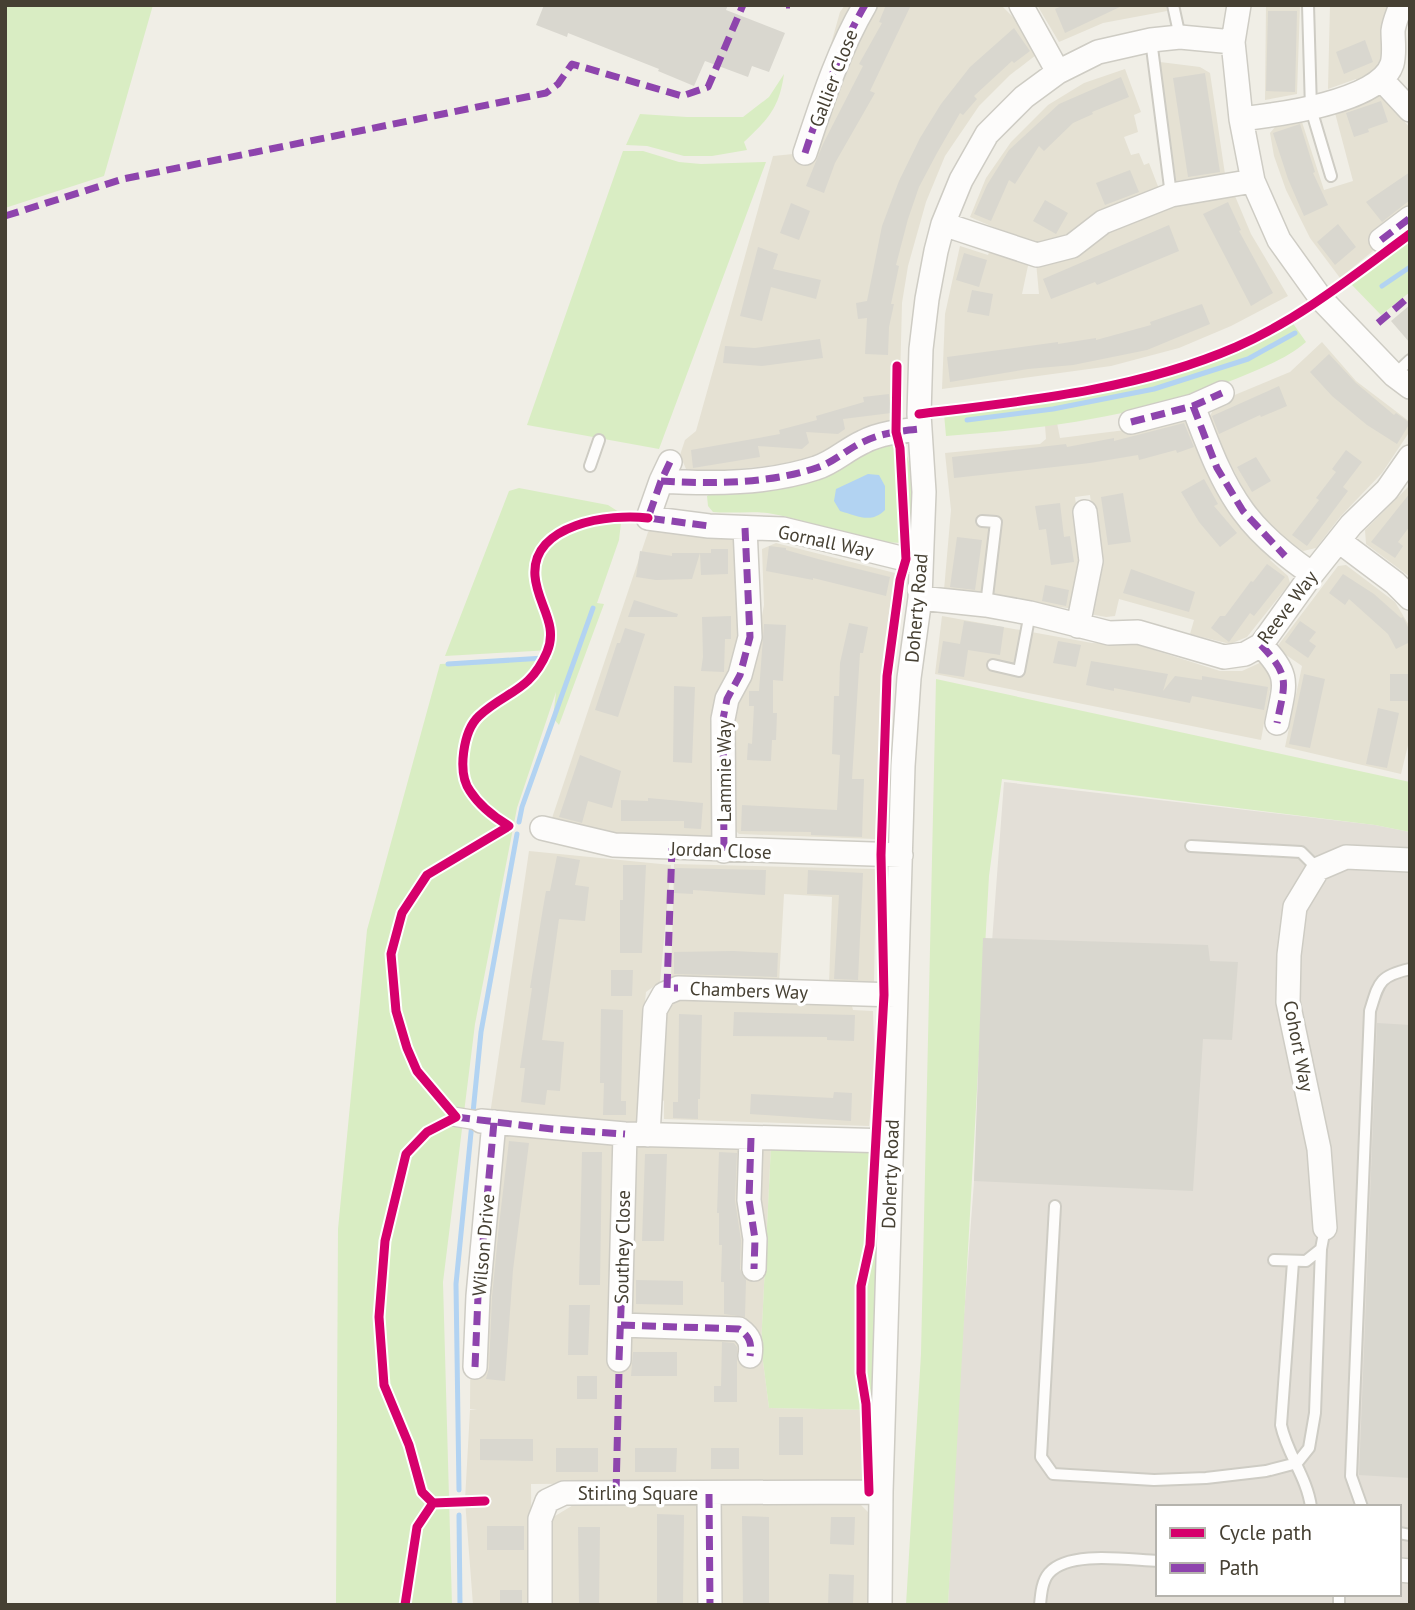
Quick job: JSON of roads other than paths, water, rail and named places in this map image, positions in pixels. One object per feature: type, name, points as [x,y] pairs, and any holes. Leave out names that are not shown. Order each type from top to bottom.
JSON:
[{"type":"street","name":"Gallier Close","points":[[805,153],[828,86],[864,5]]},
{"type":"street","points":[[1021,5],[1058,72]]},
{"type":"street","points":[[1239,5],[1233,42],[1241,120],[1253,181],[1279,240],[1314,290],[1405,374]]},
{"type":"street","points":[[1241,120],[1311,109],[1357,93],[1382,80],[1393,63],[1393,28],[1401,5]]},
{"type":"street","name":"Doherty Road","points":[[881,1492],[903,766],[909,678],[920,598],[924,492],[920,429],[921,349],[927,299],[943,224],[961,180],[987,135],[1024,97],[1058,72],[1098,52],[1151,40],[1180,37],[1233,42]]},
{"type":"street","points":[[1382,80],[1410,110]]},
{"type":"street","points":[[943,224],[1037,255],[1072,246],[1103,222],[1171,195],[1253,181]]},
{"type":"street","points":[[1381,240],[1410,218]]},
{"type":"street","points":[[1131,422],[1194,406],[1222,393]]},
{"type":"street","points":[[1194,406],[1217,468],[1243,511],[1285,556],[1311,574]]},
{"type":"street","name":"Gornall Way","points":[[920,429],[895,432],[863,441],[819,467],[790,475],[707,484],[666,471],[648,518],[783,529],[921,563]]},
{"type":"street","name":"Reeve Way","points":[[920,598],[1030,613],[1109,633],[1138,632],[1224,657],[1245,654],[1261,645],[1311,574],[1351,525],[1387,490],[1410,457]]},
{"type":"street","points":[[1078,626],[1091,561],[1085,512]]},
{"type":"street","name":"Lammie Way","points":[[724,850],[723,719],[727,699],[740,675],[750,636],[746,528]]},
{"type":"street","points":[[1339,541],[1395,583],[1410,598]]},
{"type":"street","points":[[1261,645],[1278,663],[1285,680],[1277,723]]},
{"type":"street","name":"Jordan Close","points":[[542,828],[614,845],[901,855]]},
{"type":"street","points":[[1318,869],[1346,857],[1410,860]]},
{"type":"street","name":"Cohort Way","points":[[1318,869],[1295,908],[1289,955],[1288,1002],[1319,1149],[1323,1239]]},
{"type":"street","name":"Chambers Way","points":[[648,1135],[655,1010],[664,994],[678,988],[895,995]]},
{"type":"street","name":"Wilson Drive","points":[[475,1367],[478,1296],[474,1120],[625,1134]]},
{"type":"street","points":[[625,1134],[891,1141]]},
{"type":"street","name":"Southey Close","points":[[619,1360],[625,1134]]},
{"type":"street","points":[[751,1138],[749,1200],[755,1239],[754,1269]]},
{"type":"street","points":[[621,1325],[739,1329],[747,1335],[752,1345],[750,1356]]},
{"type":"street","points":[[880,1605],[881,1492]]},
{"type":"street","name":"Stirling Square","points":[[540,1605],[540,1519],[547,1501],[564,1493],[881,1492]]},
{"type":"street","name":"Stirling Square","points":[[709,1494],[709,1605]]},
{"type":"lane","points":[[1173,5],[1180,37]]},
{"type":"lane","points":[[1308,5],[1311,109],[1331,176]]},
{"type":"lane","points":[[1151,40],[1171,195]]},
{"type":"lane","points":[[590,466],[599,440]]},
{"type":"lane","points":[[982,521],[996,522],[986,605]]},
{"type":"lane","points":[[993,665],[1019,671],[1030,613]]},
{"type":"lane","points":[[1191,846],[1301,852],[1318,869]]},
{"type":"lane","points":[[1361,1505],[1350,1475],[1370,1011],[1379,983],[1393,973],[1410,969]]},
{"type":"lane","points":[[1055,1206],[1041,1457],[1053,1474],[1154,1480],[1206,1478],[1266,1471],[1297,1463],[1309,1448],[1315,1413],[1323,1239]]},
{"type":"lane","points":[[1274,1260],[1306,1261],[1323,1239]]},
{"type":"lane","points":[[1293,1262],[1281,1425],[1284,1441],[1309,1490],[1311,1505]]},
{"type":"lane","points":[[1040,1605],[1041,1590],[1048,1573],[1063,1562],[1081,1558],[1156,1561]]},
{"type":"water","points":[[868,474],[879,475],[885,486],[885,510],[869,518],[840,511],[834,501],[836,489]]},
{"type":"waterway","points":[[1382,286],[1410,267]]},
{"type":"waterway","points":[[967,420],[1053,409],[1154,389],[1248,359],[1295,333]]},
{"type":"waterway","points":[[519,822],[593,608]]},
{"type":"waterway","points":[[448,664],[544,658]]},
{"type":"waterway","points":[[459,1490],[456,1284],[481,1032],[517,834]]},
{"type":"waterway","points":[[459,1515],[460,1605]]}]
